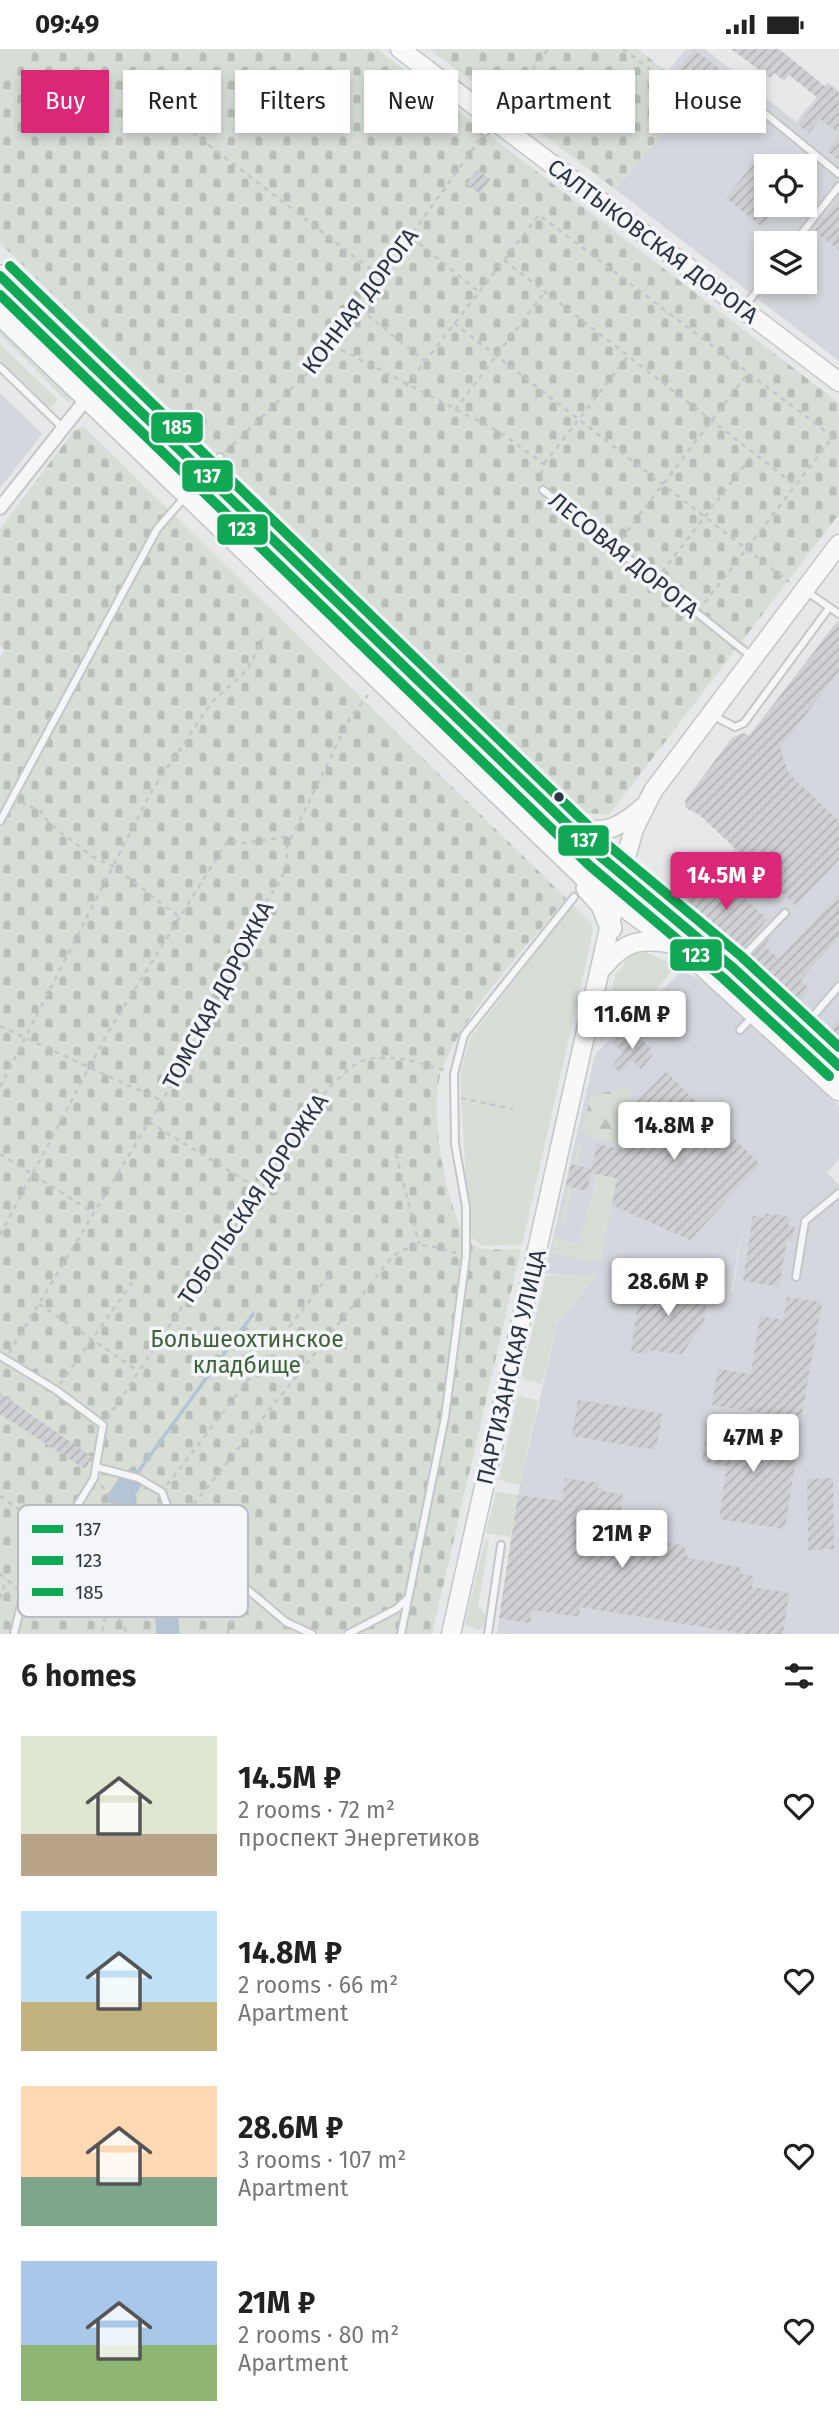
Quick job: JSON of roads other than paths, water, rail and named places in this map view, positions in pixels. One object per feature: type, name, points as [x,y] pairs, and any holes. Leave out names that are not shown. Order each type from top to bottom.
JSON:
[{"type":"main road","points":[[0,276],[562,818],[621,873],[732,967],[839,1066]]},
{"type":"main road","points":[[0,314],[551,845],[615,899],[678,944],[839,1090]]},
{"type":"main road","points":[[551,845],[557,859],[598,898],[611,928]]},
{"type":"street","name":"САЛТЫКОВСКАЯ ДОРОГА","points":[[400,49],[839,382]]},
{"type":"street","points":[[0,508],[87,398]]},
{"type":"street","name":"ПАРТИЗАНСКАЯ УЛИЦА","points":[[451,1634],[602,969],[621,873],[642,808],[753,658],[797,586],[839,544]]},
{"type":"street","points":[[562,818],[591,832],[604,832],[628,820],[642,808]]},
{"type":"street","points":[[602,969],[622,947],[630,943],[678,944]]},
{"type":"lane","points":[[766,114],[839,174]]},
{"type":"lane","points":[[803,231],[839,186]]},
{"type":"lane","points":[[743,309],[754,294]]},
{"type":"lane","points":[[0,367],[63,428]]},
{"type":"lane","points":[[204,473],[220,457]]},
{"type":"lane","name":"ЛЕСОВАЯ ДОРОГА","points":[[542,490],[753,658]]},
{"type":"lane","points":[[0,821],[157,529],[187,495]]},
{"type":"lane","points":[[797,586],[839,614]]},
{"type":"lane","points":[[711,714],[723,723],[735,727],[744,723],[830,608]]},
{"type":"lane","points":[[401,1634],[446,1417],[466,1256],[466,1207],[455,1144],[454,1074],[464,1035],[574,897]]},
{"type":"lane","points":[[732,967],[785,913]]},
{"type":"lane","points":[[800,1030],[839,986]]},
{"type":"lane","points":[[740,1030],[756,1013]]},
{"type":"lane","points":[[796,1277],[804,1221],[839,1193]]},
{"type":"lane","points":[[3,1358],[56,1390],[103,1425],[94,1478],[77,1505]]},
{"type":"lane","points":[[96,1467],[138,1478],[162,1492],[167,1505]]},
{"type":"lane","points":[[488,1634],[501,1545]]},
{"type":"lane","points":[[248,1590],[286,1622],[312,1634]]},
{"type":"lane","points":[[348,1634],[396,1609],[408,1597]]},
{"type":"waterway","points":[[138,1472],[253,1314]]},
{"type":"waterway","points":[[124,1505],[120,1497],[131,1481]]},
{"type":"waterway","points":[[166,1617],[168,1634]]},
{"type":"park label","name":"Большеохтинское кладбище","points":[[247,1352]]}]
